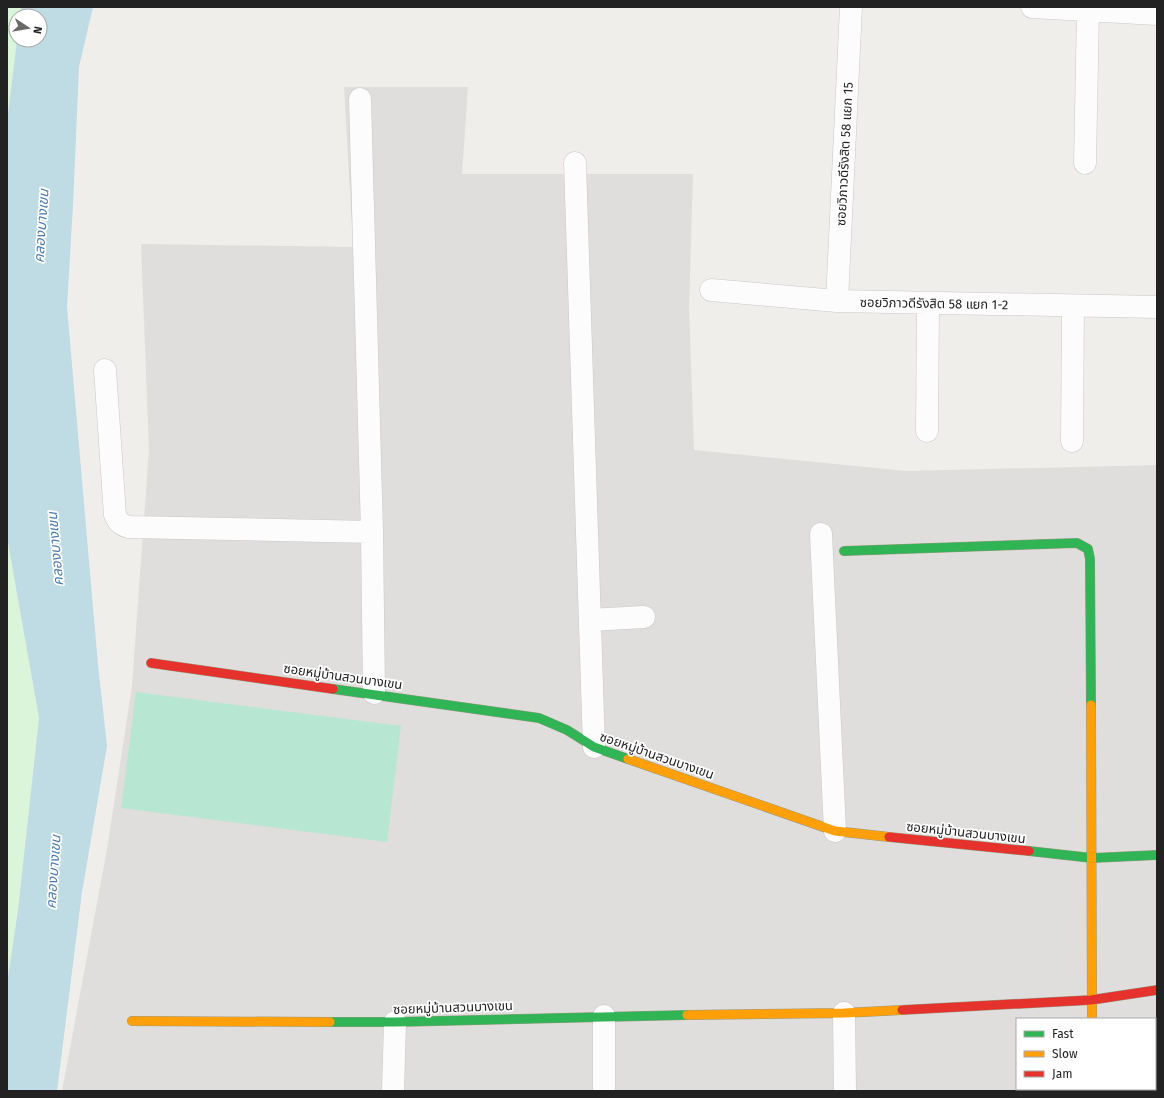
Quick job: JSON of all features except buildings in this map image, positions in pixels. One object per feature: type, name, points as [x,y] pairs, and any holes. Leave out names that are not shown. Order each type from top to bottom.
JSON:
[{"type":"street","name":"ซอยวิภาวดีรังสิต 58 แยก 15","points":[[837,301],[851,7]]},
{"type":"street","points":[[1032,7],[1157,14]]},
{"type":"street","points":[[1085,163],[1088,11]]},
{"type":"street","points":[[360,99],[372,532],[374,694]]},
{"type":"street","points":[[575,163],[594,747]]},
{"type":"street","name":"ซอยวิภาวดีรังสิต 58 แยก 1-2","points":[[711,290],[837,301],[1157,307]]},
{"type":"street","points":[[927,431],[928,303]]},
{"type":"street","points":[[1072,441],[1073,306]]},
{"type":"street","points":[[105,370],[115,515],[118,522],[129,527],[372,532]]},
{"type":"street","points":[[821,534],[835,831]]},
{"type":"street","points":[[844,551],[1077,543],[1088,549],[1090,559],[1092,1018]]},
{"type":"street","points":[[590,620],[644,617]]},
{"type":"street","name":"ซอยหมู่บ้านสวนบางเขน","points":[[151,663],[539,718],[567,730],[594,747],[835,831],[1092,858],[1157,855]]},
{"type":"street","name":"ซอยหมู่บ้านสวนบางเขน","points":[[132,1021],[395,1022],[604,1016],[844,1012],[1091,1000],[1157,990]]},
{"type":"street","points":[[844,1012],[845,1091]]},
{"type":"street","points":[[604,1016],[604,1091]]},
{"type":"street","points":[[393,1091],[395,1022]]},
{"type":"shaded area","points":[[344,87],[468,87],[462,174],[693,174],[689,307],[694,450],[907,471],[1157,465],[1157,1091],[62,1091],[107,849],[132,686],[149,450],[141,244],[353,247]]},
{"type":"green space","points":[[7,7],[21,7],[8,8],[8,48],[16,48],[7,122]]},
{"type":"green space","points":[[7,537],[39,718],[18,910],[7,984]]},
{"type":"green space","points":[[136,692],[401,726],[387,842],[121,808]]},
{"type":"water","name":"คลองบางเขน","points":[[93,7],[79,67],[67,307],[98,665],[107,746],[82,892],[57,1091],[7,1091],[7,984],[18,910],[39,718],[7,537],[7,122],[16,48],[48,48],[48,8],[21,8]]},
{"type":"traffic: fast","points":[[844,551],[1077,543],[1088,549],[1090,559],[1091,705]]},
{"type":"traffic: fast","points":[[333,689],[539,718],[567,730],[594,747],[628,759]]},
{"type":"traffic: fast","points":[[1029,851],[1092,858],[1157,855]]},
{"type":"traffic: fast","points":[[330,1022],[395,1022],[687,1015]]},
{"type":"traffic: slow","points":[[1091,705],[1092,1018]]},
{"type":"traffic: slow","points":[[628,759],[835,831],[889,837]]},
{"type":"traffic: slow","points":[[687,1015],[844,1013],[902,1010]]},
{"type":"traffic: slow","points":[[132,1021],[330,1022]]},
{"type":"traffic: jam","points":[[151,663],[333,689]]},
{"type":"traffic: jam","points":[[889,837],[1029,851]]},
{"type":"traffic: jam","points":[[902,1010],[1091,1000],[1157,990]]}]
